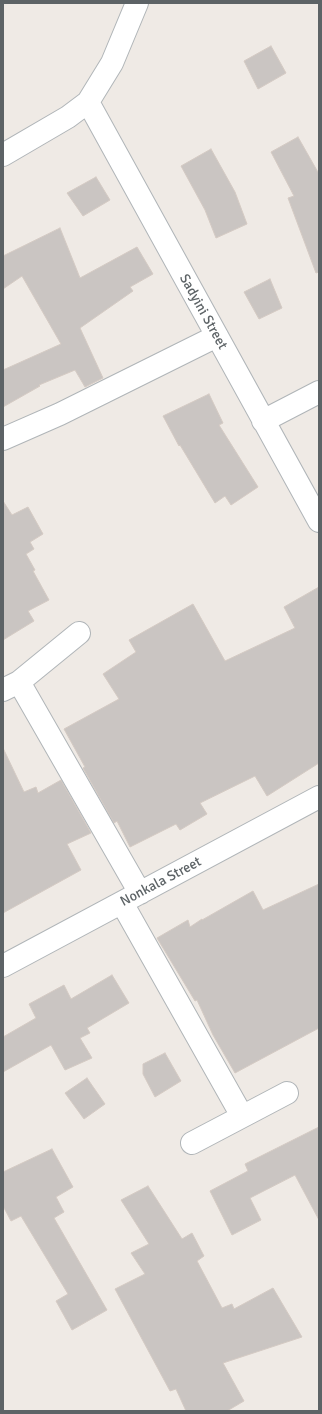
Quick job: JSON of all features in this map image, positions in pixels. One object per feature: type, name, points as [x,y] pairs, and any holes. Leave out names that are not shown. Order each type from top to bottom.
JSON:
[{"type":"street","points":[[3,155],[68,117],[88,102],[112,63],[137,3]]},
{"type":"street","name":"Sadyini Street","points":[[88,102],[319,521]]},
{"type":"street","points":[[3,439],[60,414],[217,336]]},
{"type":"street","points":[[263,421],[319,392]]},
{"type":"street","points":[[79,633],[11,686],[131,898],[242,1116]]},
{"type":"street","name":"Nonkala Street","points":[[3,966],[319,796]]},
{"type":"street","points":[[192,1144],[287,1093]]},
{"type":"building","points":[[271,46],[286,73],[258,89],[244,61]]},
{"type":"building","points":[[298,137],[319,174],[319,272],[316,273],[288,198],[294,196],[271,152]]},
{"type":"building","points":[[211,149],[235,192],[247,224],[216,238],[205,210],[181,166]]},
{"type":"building","points":[[96,177],[110,200],[83,216],[67,193]]},
{"type":"building","points":[[60,228],[80,278],[137,247],[153,274],[130,287],[133,291],[80,328],[103,378],[85,387],[75,370],[39,385],[40,386],[3,407],[3,370],[61,344],[22,276],[3,289],[3,256]]},
{"type":"building","points":[[270,279],[282,308],[259,319],[244,292]]},
{"type":"building","points":[[209,394],[223,423],[219,425],[258,487],[231,505],[225,496],[215,503],[180,445],[179,446],[163,416]]},
{"type":"building","points":[[3,501],[12,515],[28,507],[43,534],[30,542],[34,549],[26,554],[35,570],[33,571],[49,600],[28,611],[34,621],[3,640]]},
{"type":"building","points":[[319,587],[319,763],[267,796],[255,776],[200,803],[207,814],[180,830],[176,824],[130,847],[117,821],[114,823],[83,768],[85,767],[64,729],[119,699],[103,674],[136,652],[129,640],[193,604],[225,661],[295,628],[284,607]]},
{"type":"building","points":[[3,748],[24,792],[36,787],[38,793],[61,780],[91,833],[67,844],[81,870],[3,913]]},
{"type":"building","points":[[319,884],[319,1028],[235,1073],[213,1035],[197,1000],[195,1001],[157,938],[188,920],[190,927],[253,891],[263,910]]},
{"type":"building","points":[[112,975],[129,1003],[87,1028],[90,1033],[80,1038],[92,1058],[65,1070],[51,1045],[3,1072],[3,1037],[36,1018],[29,1004],[64,985],[71,999]]},
{"type":"building","points":[[165,1053],[181,1081],[155,1097],[143,1074],[143,1064]]},
{"type":"building","points":[[87,1078],[105,1104],[84,1119],[65,1093]]},
{"type":"building","points":[[319,1127],[319,1220],[295,1175],[250,1198],[261,1220],[232,1235],[210,1191],[248,1171],[245,1164]]},
{"type":"building","points":[[52,1149],[73,1187],[56,1197],[64,1212],[54,1218],[107,1310],[72,1330],[56,1301],[68,1294],[21,1216],[11,1221],[3,1206],[3,1172]]},
{"type":"building","points":[[148,1186],[182,1239],[192,1233],[204,1256],[197,1261],[222,1308],[232,1304],[234,1309],[273,1288],[302,1337],[223,1363],[244,1401],[227,1411],[186,1411],[176,1389],[170,1391],[115,1289],[145,1274],[131,1253],[149,1244],[121,1200]]}]
